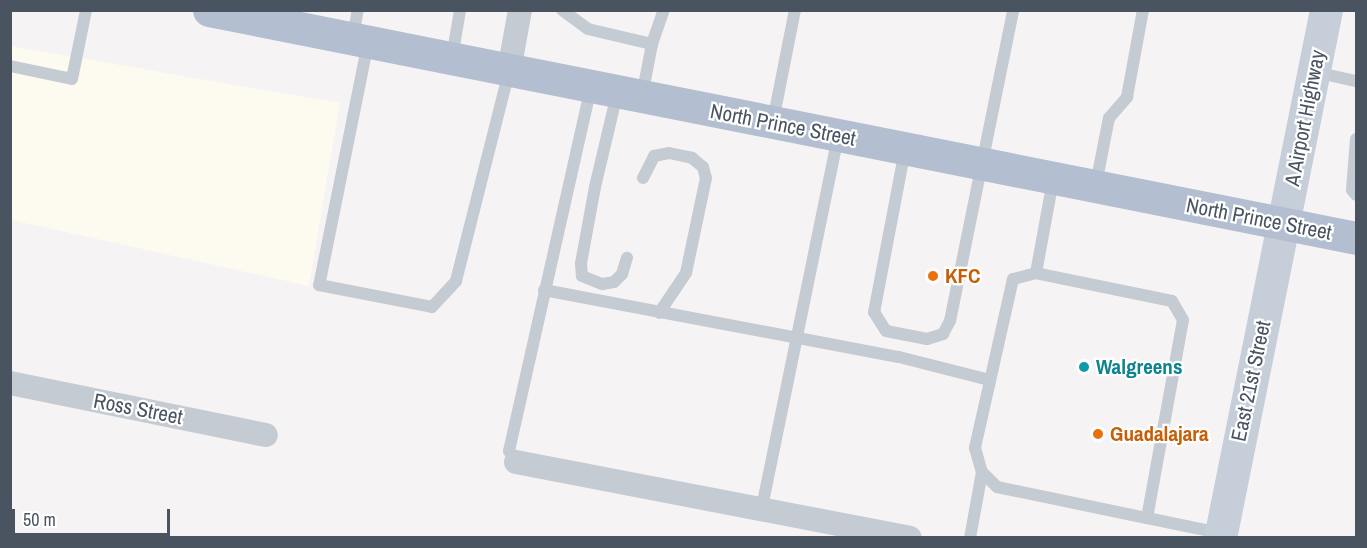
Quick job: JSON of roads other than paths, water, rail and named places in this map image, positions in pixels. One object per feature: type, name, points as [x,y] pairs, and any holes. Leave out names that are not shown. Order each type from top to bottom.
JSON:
[{"type":"main road","name":"A Airport Highway","points":[[1284,225],[1326,10]]},
{"type":"main road","name":"North Prince Street","points":[[219,11],[360,30],[451,59],[1356,238]]},
{"type":"main road","name":"East 21st Street","points":[[1221,535],[1284,225]]},
{"type":"street","points":[[509,71],[520,10]]},
{"type":"street","name":"Ross Street","points":[[10,383],[266,435]]},
{"type":"street","points":[[516,462],[910,537]]},
{"type":"lane","points":[[10,66],[72,79],[86,10]]},
{"type":"lane","points":[[451,59],[460,10]]},
{"type":"lane","points":[[562,10],[588,29],[651,44]]},
{"type":"lane","points":[[516,462],[509,451],[544,290],[617,92],[651,44],[664,10]]},
{"type":"lane","points":[[773,122],[795,10]]},
{"type":"lane","points":[[905,148],[874,312],[886,331],[908,338],[927,339],[943,334],[950,321],[1013,10]]},
{"type":"lane","points":[[1095,188],[1109,118],[1126,98],[1143,10]]},
{"type":"lane","points":[[360,30],[319,285],[432,307],[456,281],[509,71]]},
{"type":"lane","points":[[1314,72],[1356,81]]},
{"type":"lane","points":[[617,92],[580,263],[582,276],[602,284],[614,282],[622,274],[627,258]]},
{"type":"lane","points":[[762,507],[838,135]]},
{"type":"lane","points":[[1356,139],[1352,190],[1356,195]]},
{"type":"lane","points":[[643,178],[654,156],[669,153],[692,158],[703,167],[706,178],[686,273],[674,296],[659,313]]},
{"type":"lane","points":[[1036,273],[1053,178]]},
{"type":"lane","points":[[970,537],[982,472],[975,448],[1013,279],[1036,273],[1172,301],[1183,321],[1147,518]]},
{"type":"lane","points":[[544,290],[899,357],[990,380]]},
{"type":"lane","points":[[982,472],[997,487],[1221,535]]},
{"type":"place","name":"KFC","points":[[933,276]]},
{"type":"place","name":"Walgreens","points":[[1084,367]]},
{"type":"place","name":"Guadalajara","points":[[1098,434]]}]
